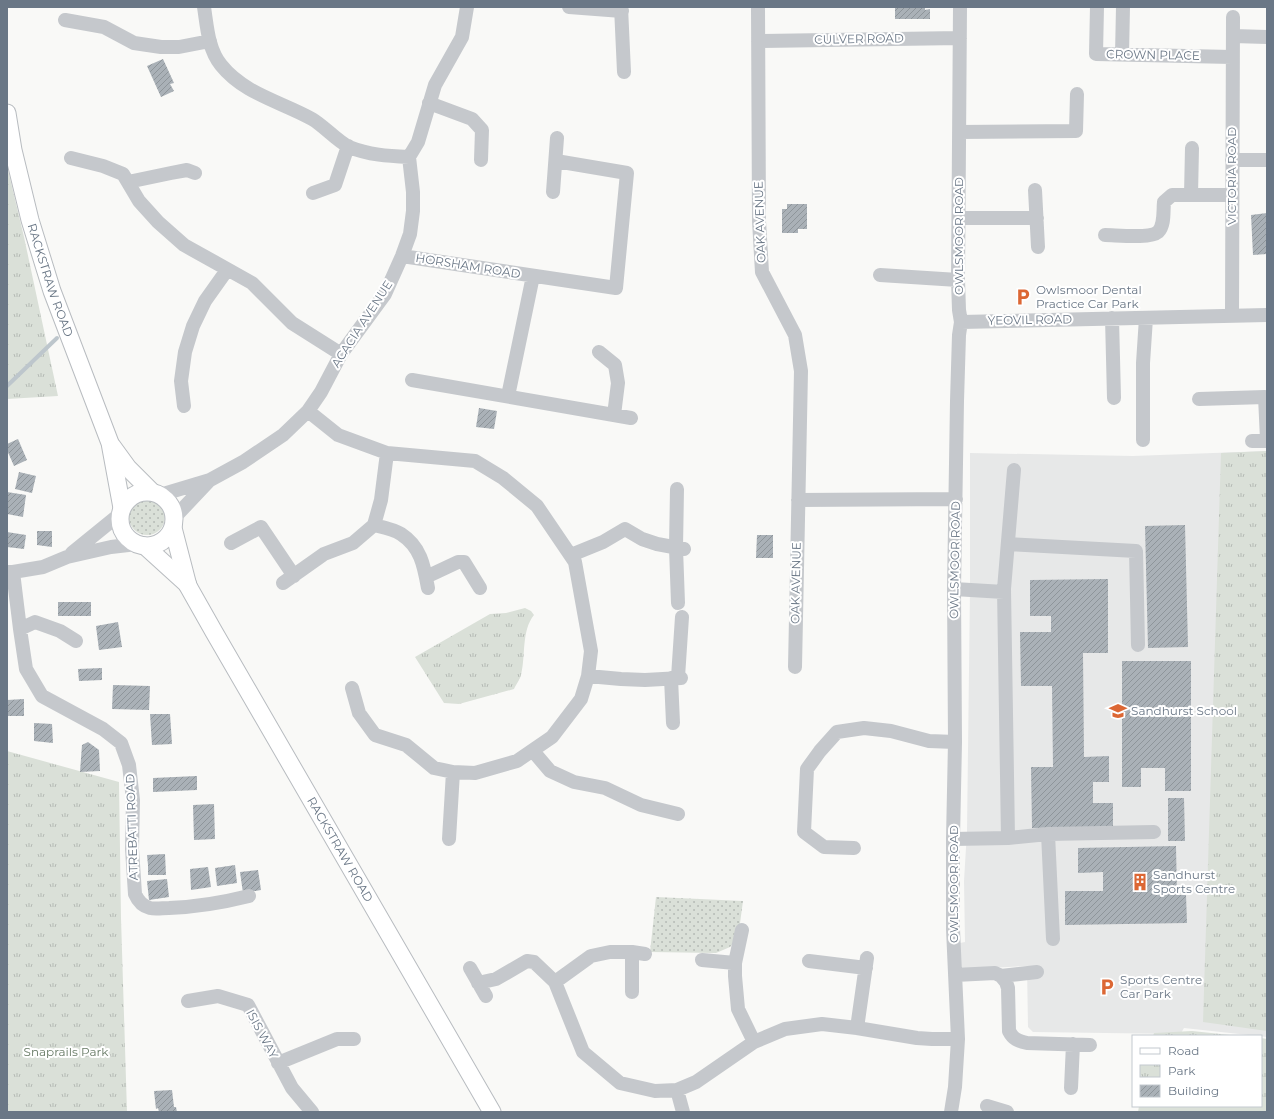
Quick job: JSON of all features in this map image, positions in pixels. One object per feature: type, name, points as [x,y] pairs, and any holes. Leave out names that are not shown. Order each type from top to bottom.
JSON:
[{"type":"main road","name":"RACKSTRAW ROAD","points":[[7,113],[19,179],[37,245],[64,322],[110,443],[121,511]]},
{"type":"main road","name":"RACKSTRAW ROAD","points":[[110,443],[128,468],[156,493]]},
{"type":"main road","points":[[142,492],[156,493],[170,504],[173,523],[168,536],[160,543],[141,545],[130,539],[124,532],[121,523],[121,511],[128,499],[132,496],[142,492]]},
{"type":"main road","name":"RACKSTRAW ROAD","points":[[173,523],[188,586],[492,1112]]},
{"type":"main road","name":"RACKSTRAW ROAD","points":[[141,545],[188,586]]},
{"type":"street","points":[[204,7],[210,41],[220,64],[235,80],[268,99],[313,119],[348,146],[377,155],[409,157],[418,142],[435,85],[462,37],[467,7]]},
{"type":"street","points":[[569,7],[622,9],[624,72]]},
{"type":"street","name":"OAK AVENUE","points":[[758,7],[759,221],[762,272],[795,335],[801,371],[795,667]]},
{"type":"street","name":"OWLSMOOR ROAD","points":[[951,1112],[955,1087],[958,1039],[954,930],[953,839],[955,742],[954,589],[957,401],[959,335],[961,322],[958,280],[960,7]]},
{"type":"street","name":"CROWN PLACE","points":[[1097,7],[1096,54],[1232,57]]},
{"type":"street","points":[[1122,55],[1123,7]]},
{"type":"street","name":"VICTORIA ROAD","points":[[1232,316],[1233,17]]},
{"type":"street","points":[[65,20],[104,27],[134,43],[161,47],[179,47],[210,41]]},
{"type":"street","points":[[1233,36],[1267,37]]},
{"type":"street","name":"CULVER ROAD","points":[[758,41],[960,38]]},
{"type":"street","points":[[960,132],[1076,132],[1077,94]]},
{"type":"street","points":[[429,104],[472,119],[482,130],[481,160]]},
{"type":"street","points":[[553,192],[557,138]]},
{"type":"street","points":[[313,193],[335,185],[348,146]]},
{"type":"street","points":[[1191,195],[1192,148]]},
{"type":"street","name":"ACACIA AVENUE","points":[[156,493],[210,480],[243,462],[283,435],[308,411],[321,392],[341,354],[384,294],[402,256],[410,234],[413,211],[414,192],[409,157]]},
{"type":"street","points":[[71,158],[103,166],[122,174],[139,201],[184,245],[252,283],[292,323],[341,354]]},
{"type":"street","points":[[1232,160],[1267,160]]},
{"type":"street","name":"HORSHAM ROAD","points":[[402,256],[616,288],[627,172],[556,161]]},
{"type":"street","points":[[128,182],[187,170],[195,173]]},
{"type":"street","points":[[1035,190],[1038,247]]},
{"type":"street","points":[[1106,235],[1149,236],[1157,232],[1162,223],[1164,202],[1172,195],[1232,196]]},
{"type":"street","points":[[959,218],[1037,218]]},
{"type":"street","points":[[184,406],[182,381],[184,352],[205,301],[227,270]]},
{"type":"street","points":[[880,275],[958,280]]},
{"type":"street","name":"HORSHAM ROAD","points":[[508,396],[533,276]]},
{"type":"street","name":"YEOVIL ROAD","points":[[961,322],[1267,315]]},
{"type":"street","points":[[1112,318],[1114,398]]},
{"type":"street","points":[[1143,440],[1143,363],[1146,318]]},
{"type":"street","points":[[599,352],[615,365],[618,383],[614,415]]},
{"type":"street","points":[[412,380],[631,418]]},
{"type":"street","points":[[1199,399],[1266,397],[1267,440],[1252,441]]},
{"type":"street","points":[[308,411],[338,435],[387,453],[475,461],[503,478],[537,506],[575,562],[591,651],[588,676],[582,699],[552,737],[517,761],[475,773],[453,772],[434,768],[406,744],[375,735],[359,713],[352,688]]},
{"type":"street","points":[[231,543],[261,527],[288,580],[324,554],[353,543],[374,524],[380,500],[387,453]]},
{"type":"street","points":[[1008,838],[1004,592],[1014,470]]},
{"type":"street","name":"ACACIA AVENUE","points":[[173,523],[210,480]]},
{"type":"street","points":[[677,489],[680,548],[678,603]]},
{"type":"street","points":[[798,500],[956,499]]},
{"type":"street","points":[[67,557],[88,541],[121,511]]},
{"type":"street","points":[[374,524],[400,533],[414,544],[423,561],[427,582],[458,562],[464,562],[480,588]]},
{"type":"street","points":[[571,555],[603,542],[625,529],[642,539],[657,544],[680,548]]},
{"type":"street","points":[[1008,544],[1136,551],[1138,645]]},
{"type":"street","points":[[10,572],[43,567],[67,557],[110,547],[141,545]]},
{"type":"street","name":"ATREBATTI ROAD","points":[[10,572],[26,669],[42,696],[103,729],[121,743],[129,765],[133,800],[132,849],[135,894],[137,900],[142,905],[151,908],[193,907],[249,896]]},
{"type":"street","points":[[954,589],[1004,592]]},
{"type":"street","points":[[672,723],[682,617]]},
{"type":"street","points":[[20,629],[35,622],[60,632],[76,641]]},
{"type":"street","points":[[588,676],[621,680],[677,678]]},
{"type":"street","points":[[854,848],[824,847],[804,832],[807,769],[820,751],[837,732],[864,728],[891,731],[929,741],[955,742]]},
{"type":"street","points":[[532,751],[550,772],[574,782],[605,788],[641,805],[678,814]]},
{"type":"street","points":[[449,839],[453,772]]},
{"type":"street","points":[[953,839],[1008,838],[1048,834],[1154,832]]},
{"type":"street","points":[[1048,834],[1052,938]]},
{"type":"street","points":[[742,930],[735,963],[738,1009],[754,1042]]},
{"type":"street","points":[[555,982],[591,956],[610,952],[638,953],[632,992]]},
{"type":"street","points":[[702,960],[735,963]]},
{"type":"street","points":[[809,960],[867,963],[857,1028]]},
{"type":"street","points":[[478,983],[496,978],[527,961],[534,962],[555,982],[583,1052],[620,1083],[655,1091],[677,1090],[696,1082],[754,1042],[785,1029],[822,1024],[917,1038],[958,1039]]},
{"type":"street","points":[[470,968],[486,996]]},
{"type":"street","points":[[1001,976],[1037,972]]},
{"type":"street","points":[[956,975],[995,973],[1001,976],[1006,982],[1008,988],[1009,1031],[1012,1037],[1018,1041],[1090,1044]]},
{"type":"street","name":"ISIS WAY","points":[[188,1001],[218,996],[248,1005],[292,1088],[312,1112]]},
{"type":"street","points":[[278,1064],[337,1039],[354,1039]]},
{"type":"street","points":[[1071,1088],[1073,1044]]},
{"type":"street","points":[[677,1090],[683,1112]]},
{"type":"street","points":[[987,1106],[1007,1112]]},
{"type":"shaded area","name":"Sandhurst School","points":[[1267,451],[1267,1037],[1262,1036],[1262,1035],[1249,1035],[1184,1028],[1181,1033],[1178,1034],[1033,1032],[1028,1027],[1027,966],[961,968],[960,943],[965,942],[964,881],[967,831],[970,453],[1133,456]]},
{"type":"green space","points":[[7,166],[24,237],[58,396],[7,399]]},
{"type":"green space","points":[[1267,451],[1267,1031],[1203,1022],[1221,453]]},
{"type":"green space","points":[[151,499],[160,504],[164,510],[164,524],[160,530],[151,535],[143,535],[134,530],[130,524],[129,513],[134,504],[140,500]]},
{"type":"green space","points":[[525,608],[531,611],[534,615],[527,628],[521,675],[514,689],[459,704],[444,703],[415,657],[490,614],[506,613]]},
{"type":"green space","name":"Snaprails Park","points":[[7,751],[119,782],[121,918],[127,1112],[7,1112]]},
{"type":"green space","points":[[656,897],[743,901],[738,938],[730,947],[716,953],[650,952]]},
{"type":"green space","points":[[1192,1031],[1230,1035],[1153,1035],[1154,1033]]},
{"type":"green space","points":[[1262,1038],[1267,1039],[1267,1112],[1138,1112],[1139,1107],[1262,1107]]},
{"type":"building","points":[[925,7],[925,10],[930,9],[930,19],[895,19],[895,8]]},
{"type":"building","points":[[163,59],[174,83],[170,84],[174,91],[161,97],[147,66]]},
{"type":"building","points":[[787,204],[807,204],[807,229],[798,229],[798,233],[782,233],[782,209],[787,209]]},
{"type":"building","points":[[1267,213],[1267,254],[1253,255],[1251,215]]},
{"type":"building","points":[[479,408],[497,411],[494,429],[476,427]]},
{"type":"building","points":[[18,439],[27,460],[14,466],[7,450],[7,444]]},
{"type":"building","points":[[19,472],[36,476],[32,493],[15,489]]},
{"type":"building","points":[[7,492],[26,495],[23,517],[7,514]]},
{"type":"building","points":[[1185,525],[1188,647],[1148,648],[1145,526]]},
{"type":"building","points":[[37,531],[52,531],[52,547],[37,545]]},
{"type":"building","points":[[7,532],[26,535],[24,549],[7,547]]},
{"type":"building","points":[[757,535],[773,535],[773,558],[756,558]]},
{"type":"building","points":[[1108,579],[1108,653],[1083,653],[1084,757],[1109,756],[1109,782],[1093,782],[1093,803],[1113,803],[1113,827],[1032,828],[1031,767],[1053,767],[1052,686],[1021,686],[1020,632],[1051,632],[1051,616],[1030,616],[1030,580]]},
{"type":"building","points":[[58,602],[91,602],[91,616],[58,616]]},
{"type":"building","points":[[118,622],[122,647],[99,650],[96,626]]},
{"type":"building","points":[[1122,661],[1191,661],[1191,791],[1165,791],[1165,768],[1141,768],[1141,787],[1122,787]]},
{"type":"building","points":[[102,668],[102,680],[79,681],[78,669]]},
{"type":"building","points":[[113,685],[150,686],[149,710],[112,709]]},
{"type":"building","points":[[24,699],[24,716],[7,716],[7,700]]},
{"type":"building","points":[[150,714],[170,714],[172,744],[152,745]]},
{"type":"building","points":[[34,723],[52,724],[53,743],[34,741]]},
{"type":"building","points":[[88,742],[99,750],[100,771],[80,772],[82,745]]},
{"type":"building","points":[[197,776],[197,790],[153,792],[153,778]]},
{"type":"building","points":[[1168,798],[1184,798],[1185,841],[1168,841]]},
{"type":"building","points":[[214,804],[215,839],[194,840],[193,805]]},
{"type":"building","name":"Sandhurst Sports Centre","points":[[1176,846],[1177,895],[1186,895],[1187,923],[1065,925],[1065,891],[1103,891],[1103,872],[1078,873],[1078,848]]},
{"type":"building","points":[[165,854],[166,875],[148,875],[147,855]]},
{"type":"building","points":[[235,865],[237,883],[217,886],[215,868]]},
{"type":"building","points":[[208,867],[211,887],[191,890],[190,869]]},
{"type":"building","points":[[258,870],[261,890],[243,893],[240,872]]},
{"type":"building","points":[[167,879],[169,897],[149,900],[147,881]]},
{"type":"building","points":[[172,1090],[174,1107],[176,1107],[177,1112],[159,1112],[158,1108],[156,1109],[154,1091]]},
{"type":"waterway","points":[[7,386],[57,338]]},
{"type":"place","name":"Owlsmoor Dental Practice Car Park","points":[[1023,297]]},
{"type":"place","name":"Sandhurst School","points":[[1118,711]]},
{"type":"place","name":"Sandhurst Sports Centre","points":[[1140,882]]},
{"type":"place","name":"Sports Centre Car Park","points":[[1107,987]]}]
